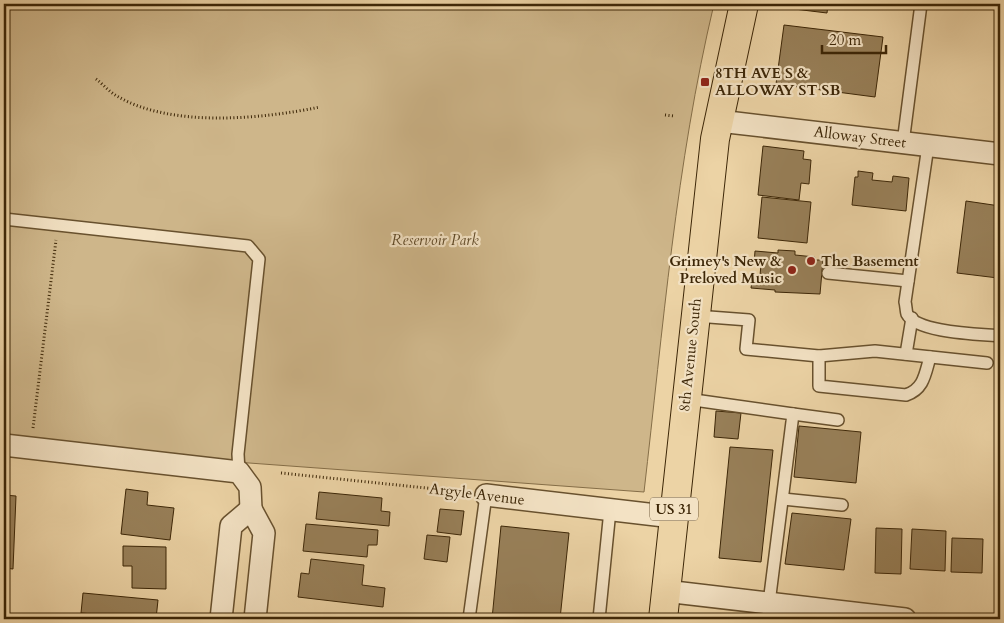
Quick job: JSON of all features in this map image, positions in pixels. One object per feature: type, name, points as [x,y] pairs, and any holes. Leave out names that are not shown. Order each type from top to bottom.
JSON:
[{"type":"main road","name":"8th Avenue South","points":[[663,619],[694,316],[719,121],[744,4]]},
{"type":"street","name":"Alloway Street","points":[[719,121],[1000,154]]},
{"type":"street","points":[[4,445],[239,472],[250,487],[251,509],[264,533],[255,619]]},
{"type":"street","name":"Argyle Avenue","points":[[486,495],[674,517]]},
{"type":"street","points":[[221,619],[231,526],[251,509]]},
{"type":"street","points":[[665,591],[872,617],[904,619]]},
{"type":"lane","points":[[903,142],[921,4]]},
{"type":"lane","points":[[928,146],[905,302],[907,314],[918,324],[939,329],[1000,336]]},
{"type":"lane","points":[[4,219],[248,246],[259,259],[238,454],[239,472]]},
{"type":"lane","points":[[828,273],[908,281]]},
{"type":"lane","points":[[694,316],[749,320],[746,349],[819,356],[875,351],[988,363]]},
{"type":"lane","points":[[906,354],[912,318]]},
{"type":"lane","points":[[819,356],[819,386],[906,395],[915,392],[921,386],[930,357]]},
{"type":"lane","points":[[686,398],[838,420]]},
{"type":"lane","points":[[769,603],[793,414]]},
{"type":"lane","points":[[469,619],[486,495]]},
{"type":"lane","points":[[783,499],[842,504]]},
{"type":"lane","points":[[599,619],[610,510]]},
{"type":"path","points":[[96,79],[116,96],[142,108],[190,116],[246,119],[320,108]]},
{"type":"path","points":[[665,115],[674,116]]},
{"type":"path","points":[[30,448],[58,225]]},
{"type":"path","name":"Argyle Avenue","points":[[281,473],[486,495]]},
{"type":"green space","name":"Reservoir Park","points":[[4,4],[714,4],[701,64],[680,186],[664,308],[644,492],[4,445]]},
{"type":"building","points":[[778,4],[828,4],[827,13],[778,7]]},
{"type":"building","points":[[784,25],[883,37],[875,97],[776,84]]},
{"type":"building","points":[[763,146],[804,151],[803,159],[811,160],[809,184],[801,183],[799,200],[758,195]]},
{"type":"building","points":[[858,171],[873,173],[872,180],[892,182],[893,176],[909,178],[906,211],[852,205],[855,177],[858,177]]},
{"type":"building","points":[[762,197],[811,202],[807,243],[758,238]]},
{"type":"building","points":[[966,201],[1000,206],[998,278],[957,273]]},
{"type":"building","name":"Grimey's New & Preloved Music","points":[[778,250],[795,251],[795,255],[815,257],[814,260],[823,260],[820,294],[775,292],[775,290],[751,288],[753,274],[760,275],[761,265],[754,264],[755,251],[778,253]]},
{"type":"building","points":[[716,411],[741,413],[738,439],[714,437]]},
{"type":"building","points":[[799,426],[861,432],[856,483],[794,477]]},
{"type":"building","points":[[730,447],[773,450],[761,562],[719,558]]},
{"type":"building","points":[[126,489],[148,492],[147,505],[174,508],[170,540],[121,534]]},
{"type":"building","points":[[319,492],[382,498],[381,511],[390,512],[389,526],[316,519]]},
{"type":"building","points":[[4,495],[16,496],[13,569],[4,568]]},
{"type":"building","points":[[440,509],[464,511],[461,535],[437,532]]},
{"type":"building","points":[[792,513],[851,519],[844,570],[785,564]]},
{"type":"building","points":[[306,524],[378,530],[377,545],[368,545],[367,557],[303,551]]},
{"type":"building","points":[[501,526],[569,533],[560,619],[492,619]]},
{"type":"building","points":[[876,528],[902,529],[901,574],[875,573]]},
{"type":"building","points":[[912,529],[946,531],[945,571],[910,569]]},
{"type":"building","points":[[427,535],[450,537],[447,562],[424,559]]},
{"type":"building","points":[[952,538],[983,539],[982,573],[951,572]]},
{"type":"building","points":[[123,546],[166,547],[166,589],[132,588],[132,566],[123,566]]},
{"type":"building","points":[[311,559],[364,565],[362,585],[385,588],[383,607],[298,597],[301,573],[309,574]]},
{"type":"building","points":[[83,593],[158,600],[156,619],[81,613]]},
{"type":"place","name":"8TH AVE S & ALLOWAY ST SB","points":[[705,82]]},
{"type":"place","name":"The Basement","points":[[811,261]]},
{"type":"place","name":"Grimey's New & Preloved Music","points":[[792,270]]}]
